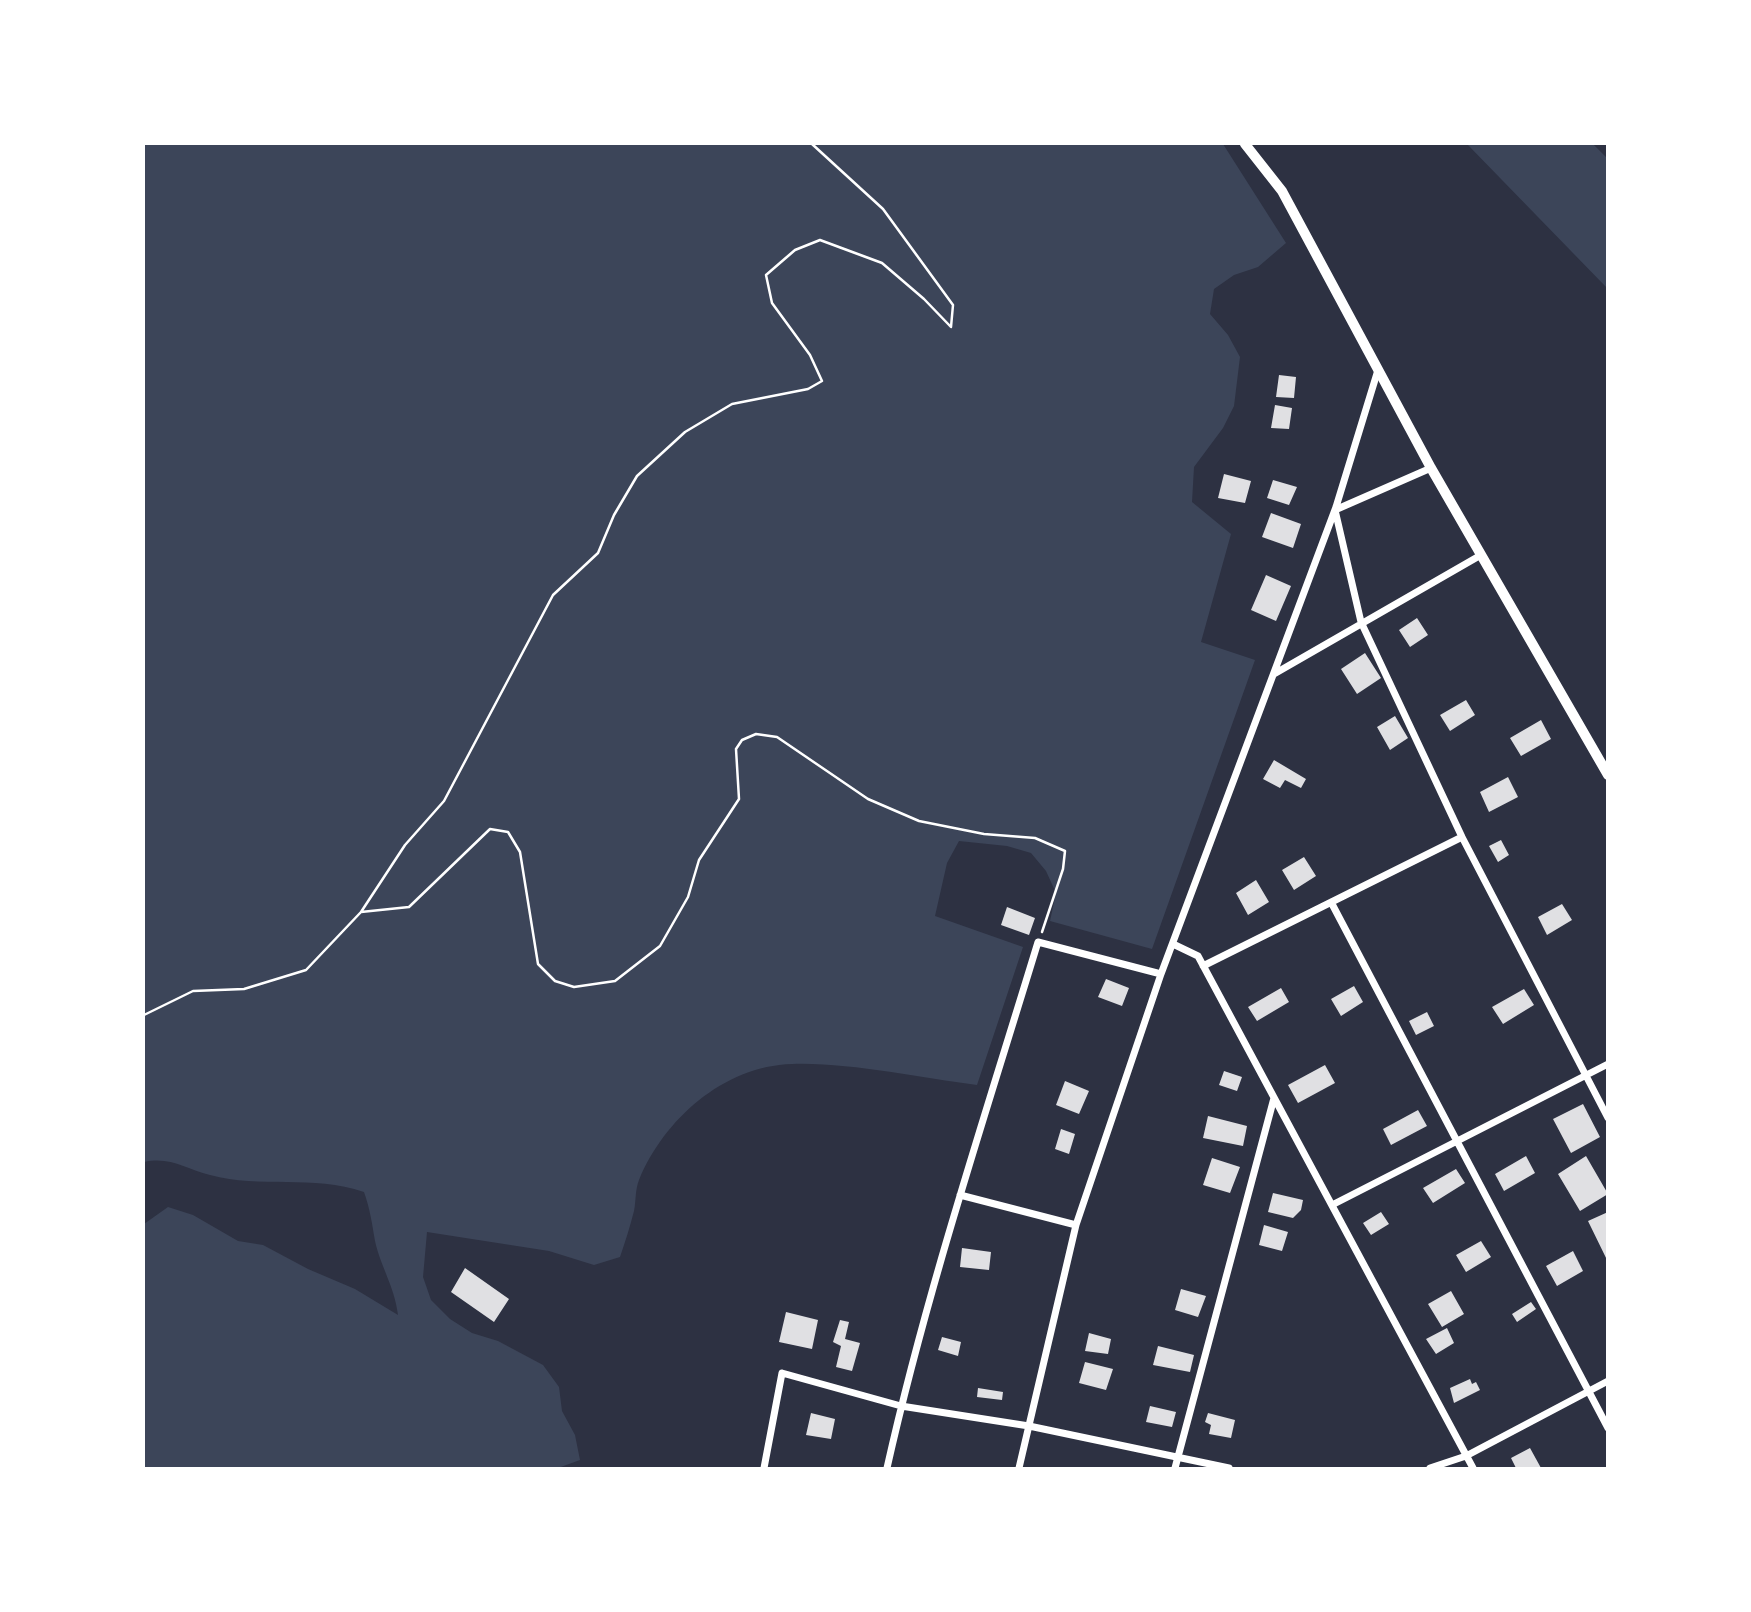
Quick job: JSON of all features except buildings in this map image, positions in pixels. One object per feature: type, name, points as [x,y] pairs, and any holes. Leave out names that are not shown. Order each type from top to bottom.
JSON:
[{"type":"street","points":[[1245,144],[1282,191],[1432,468],[1608,775]]},
{"type":"street","points":[[1018,1468],[1076,1225],[1161,974],[1335,510],[1378,370]]},
{"type":"street","points":[[1335,510],[1432,468]]},
{"type":"street","points":[[1335,510],[1361,622],[1462,837],[1608,1118]]},
{"type":"street","points":[[1274,674],[1481,555]]},
{"type":"street","points":[[1203,965],[1462,837]]},
{"type":"street","points":[[1331,902],[1608,1428]]},
{"type":"street","points":[[887,1468],[901,1406],[960,1195],[1038,942],[1161,974]]},
{"type":"street","points":[[1172,944],[1198,956],[1473,1468]]},
{"type":"street","points":[[1332,1205],[1608,1064]]},
{"type":"street","points":[[1175,1468],[1274,1098]]},
{"type":"street","points":[[960,1195],[1076,1225]]},
{"type":"street","points":[[764,1468],[782,1373],[901,1406],[1029,1426],[1229,1468]]},
{"type":"street","points":[[1430,1468],[1466,1456],[1608,1381]]},
{"type":"path","points":[[144,1015],[193,990],[244,989],[306,970],[361,912],[405,845],[444,801],[553,595],[598,553],[614,515],[637,475],[685,432],[732,404],[808,389],[822,381],[810,355],[772,303],[766,275],[795,250],[820,240],[882,263],[951,327],[953,305],[883,209],[812,144]]},
{"type":"path","points":[[361,912],[409,907],[490,829],[508,832],[520,852],[538,964],[555,981],[574,987],[615,981],[660,946],[666,936],[688,897],[699,860],[739,799],[736,750],[742,740],[756,734],[777,737],[868,799],[919,821],[984,834],[1035,838],[1065,851],[1063,869],[1038,942]]},
{"type":"shaded area","points":[[144,144],[1223,144],[1286,243],[1258,267],[1234,275],[1214,289],[1210,314],[1228,335],[1240,357],[1234,406],[1223,428],[1194,467],[1192,502],[1231,534],[1201,642],[1255,660],[1152,949],[1050,921],[1056,893],[1046,871],[1031,853],[1007,846],[959,841],[947,863],[935,916],[1023,947],[977,1085],[814,1064],[767,1067],[742,1075],[699,1100],[680,1117],[664,1137],[639,1180],[634,1211],[620,1257],[594,1265],[549,1251],[427,1232],[423,1277],[431,1300],[450,1319],[472,1333],[498,1341],[543,1365],[559,1387],[562,1411],[575,1435],[580,1460],[558,1468],[144,1468],[144,1224],[168,1207],[193,1215],[238,1241],[263,1245],[308,1269],[355,1289],[398,1315],[394,1295],[375,1241],[364,1192],[306,1182],[229,1179],[170,1162],[144,1162]]},
{"type":"shaded area","points":[[1467,144],[1593,144],[1607,158],[1607,288]]}]
